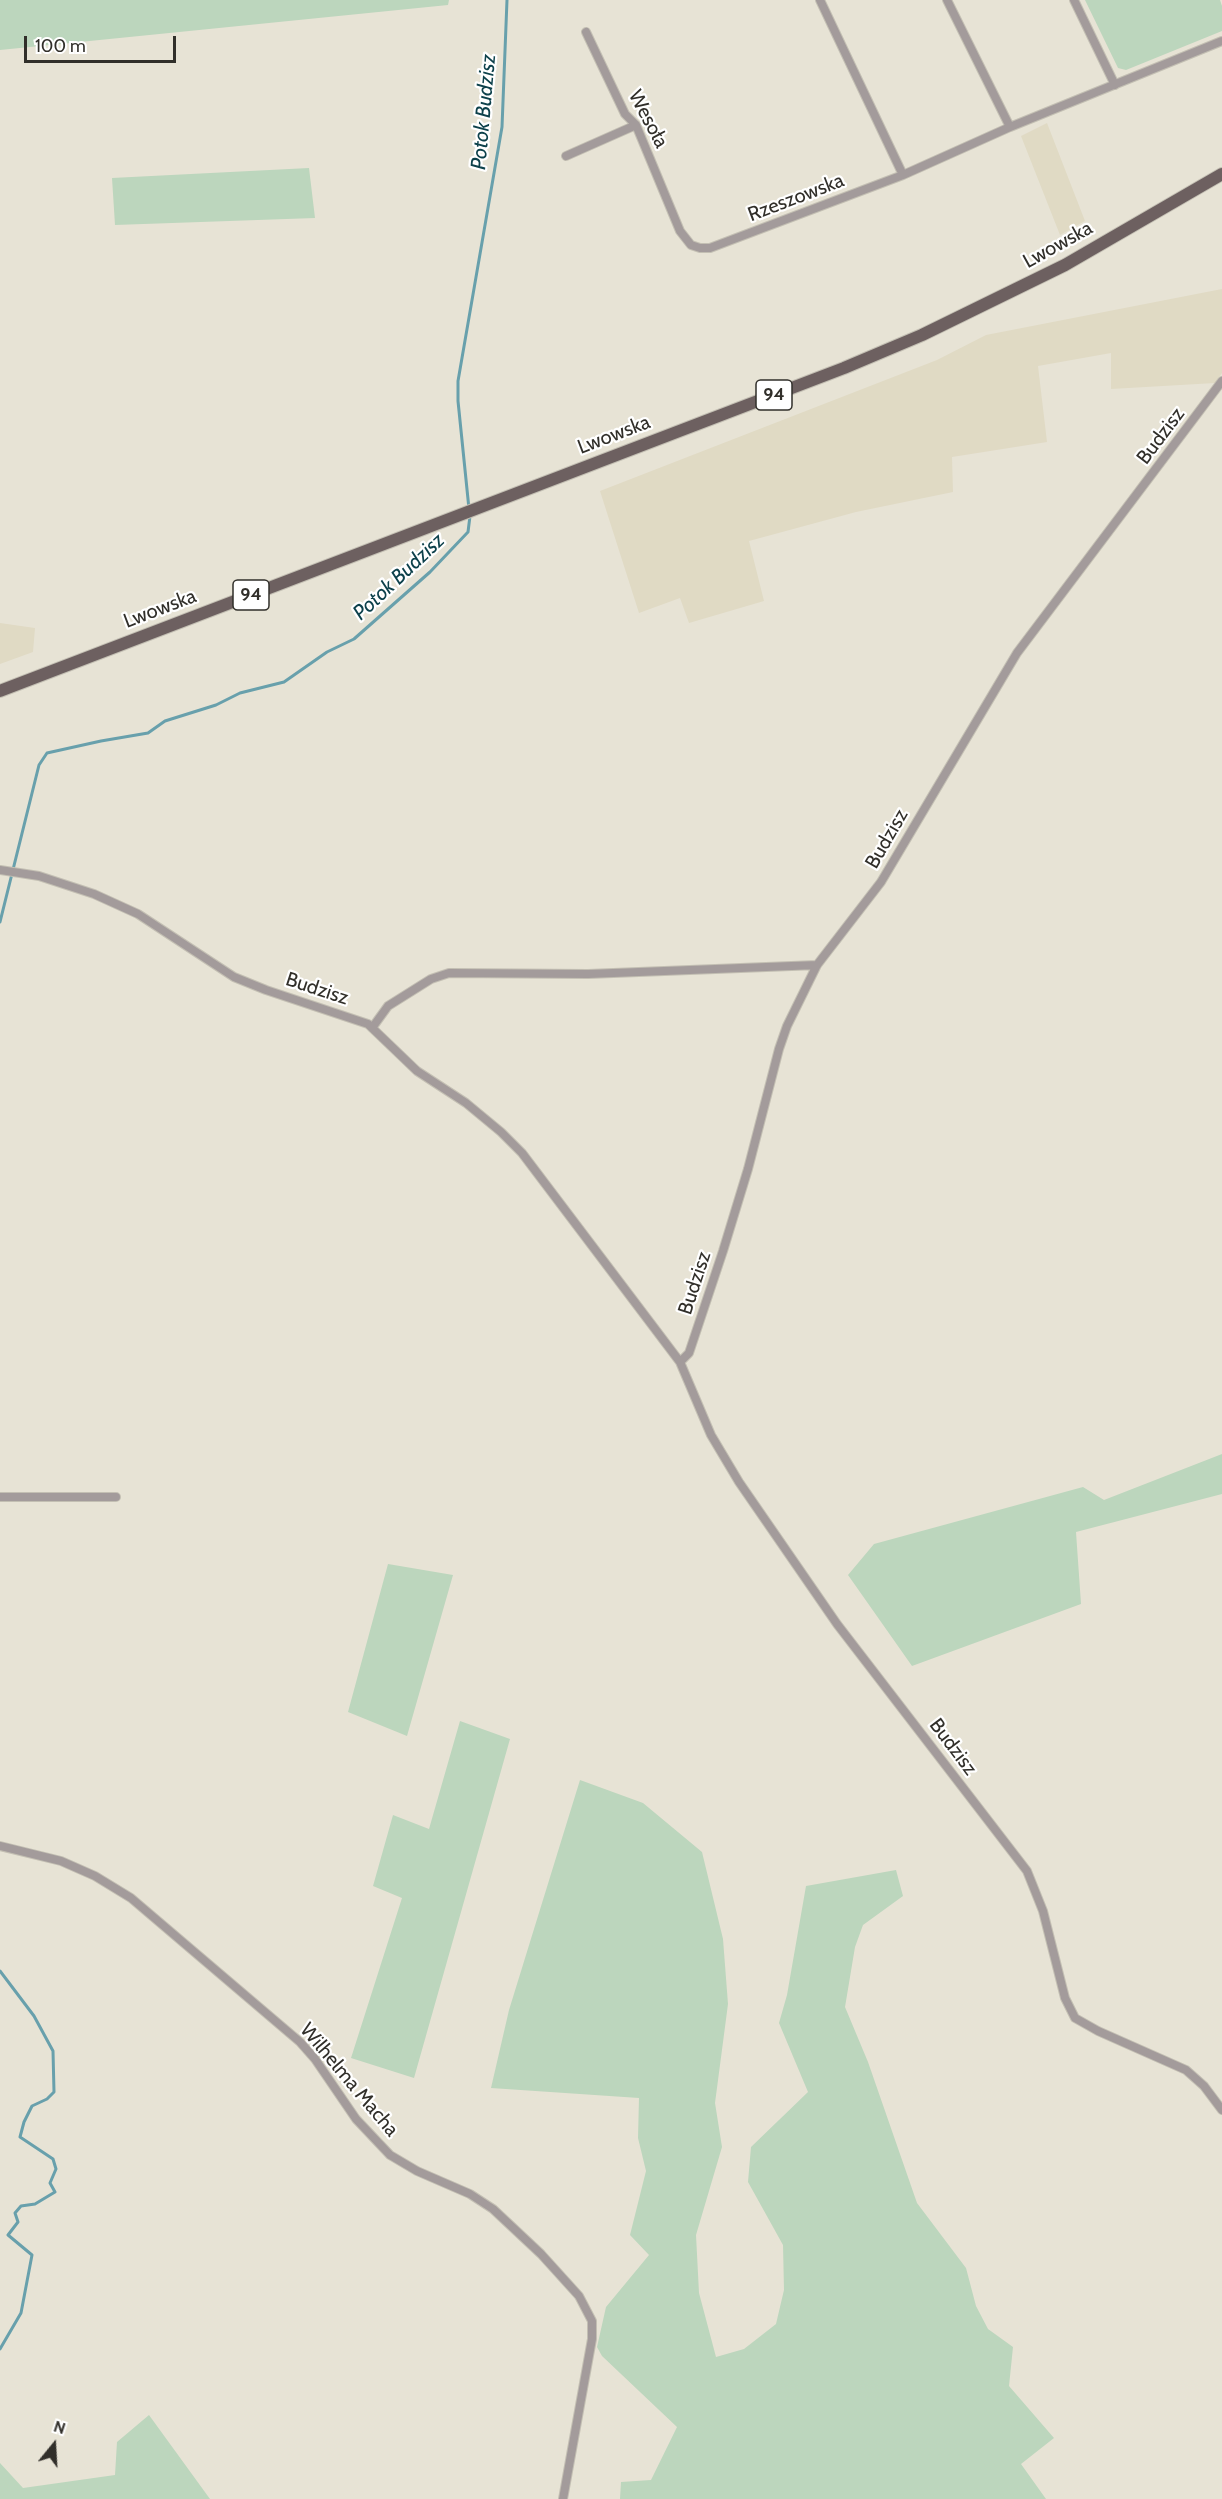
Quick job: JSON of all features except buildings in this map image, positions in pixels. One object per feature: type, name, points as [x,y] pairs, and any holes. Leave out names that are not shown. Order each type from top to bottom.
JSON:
[{"type":"main road","name":"Lwowska","points":[[0,691],[844,368],[922,335],[1065,265],[1222,174]]},
{"type":"street","points":[[820,0],[903,175]]},
{"type":"street","points":[[947,0],[1010,127]]},
{"type":"street","points":[[1074,0],[1115,85]]},
{"type":"street","name":"Wesoła","points":[[586,32],[625,114],[636,125],[680,231],[691,245],[700,248]]},
{"type":"street","name":"Rzeszowska","points":[[700,248],[710,248],[903,175],[1010,127],[1222,41]]},
{"type":"street","points":[[566,156],[636,125]]},
{"type":"street","name":"Budzisz","points":[[680,1362],[689,1353],[723,1251],[748,1169],[779,1049],[787,1026],[817,965],[881,882],[1017,652],[1222,381]]},
{"type":"street","name":"Budzisz","points":[[3,870],[60,882],[121,906],[234,977],[285,997],[354,1018],[372,1028],[417,1071],[483,1116],[515,1146],[680,1362],[711,1435],[739,1482],[837,1624],[1027,1871],[1043,1911],[1065,1998],[1075,2018],[1098,2031],[1186,2070],[1204,2086],[1222,2110]]},
{"type":"street","points":[[372,1028],[388,1006],[431,979],[449,973],[588,974],[817,965]]},
{"type":"street","points":[[0,1497],[116,1497]]},
{"type":"street","name":"Wilhelma Macha","points":[[0,1846],[61,1861],[95,1876],[131,1898],[300,2042],[315,2059],[356,2119],[390,2155],[406,2166],[470,2194],[493,2209],[541,2254],[579,2296],[592,2321],[592,2339],[563,2499]]},
{"type":"shaded area","points":[[1047,123],[1085,221],[1060,235],[1021,136]]},
{"type":"shaded area","points":[[1222,289],[1222,373],[1215,383],[1111,389],[1111,353],[1038,366],[1047,442],[952,457],[953,492],[856,512],[749,541],[764,601],[689,623],[680,598],[639,613],[600,491],[937,360],[986,335]]},
{"type":"shaded area","points":[[0,623],[35,628],[33,652],[0,664]]},
{"type":"green space","points":[[0,0],[449,0],[448,5],[0,50]]},
{"type":"green space","points":[[1085,0],[1220,0],[1222,31],[1126,70],[1118,68]]},
{"type":"green space","points":[[309,168],[315,218],[115,225],[112,178]]},
{"type":"green space","points":[[1222,1454],[1222,1494],[1076,1532],[1081,1604],[912,1666],[848,1575],[874,1544],[1083,1487],[1104,1500]]},
{"type":"green space","points":[[388,1564],[453,1575],[407,1736],[348,1712]]},
{"type":"green space","points":[[460,1721],[510,1739],[414,2078],[351,2058],[402,1898],[373,1886],[393,1815],[429,1829]]},
{"type":"green space","points":[[580,1780],[643,1803],[702,1852],[723,1939],[728,2004],[715,2103],[722,2147],[696,2235],[699,2293],[716,2357],[744,2349],[776,2324],[784,2290],[783,2245],[748,2182],[751,2147],[808,2092],[779,2023],[787,1995],[806,1886],[896,1870],[903,1896],[863,1925],[855,1947],[845,2007],[868,2062],[917,2203],[966,2268],[976,2306],[988,2329],[1013,2347],[1009,2386],[1054,2438],[1021,2464],[1046,2499],[620,2499],[621,2482],[651,2480],[677,2427],[602,2356],[597,2347],[606,2307],[649,2255],[630,2235],[646,2171],[638,2138],[639,2098],[491,2088],[509,2010]]},
{"type":"green space","points":[[149,2415],[210,2499],[0,2499],[0,2463],[23,2488],[115,2475],[117,2442]]},
{"type":"waterway","name":"Potok Budzisz","points":[[469,509],[458,381],[502,127],[507,0]]},
{"type":"waterway","name":"Potok Budzisz","points":[[0,922],[39,765],[47,753],[148,733],[165,721],[216,705],[240,693],[284,682],[327,652],[354,639],[430,572],[468,532],[470,516]]},
{"type":"waterway","points":[[0,1971],[34,2016],[53,2051],[54,2092],[47,2099],[32,2106],[20,2137],[53,2159],[56,2169],[50,2183],[55,2192],[35,2204],[21,2206],[15,2213],[18,2222],[8,2235],[32,2255],[21,2313],[0,2349]]}]
